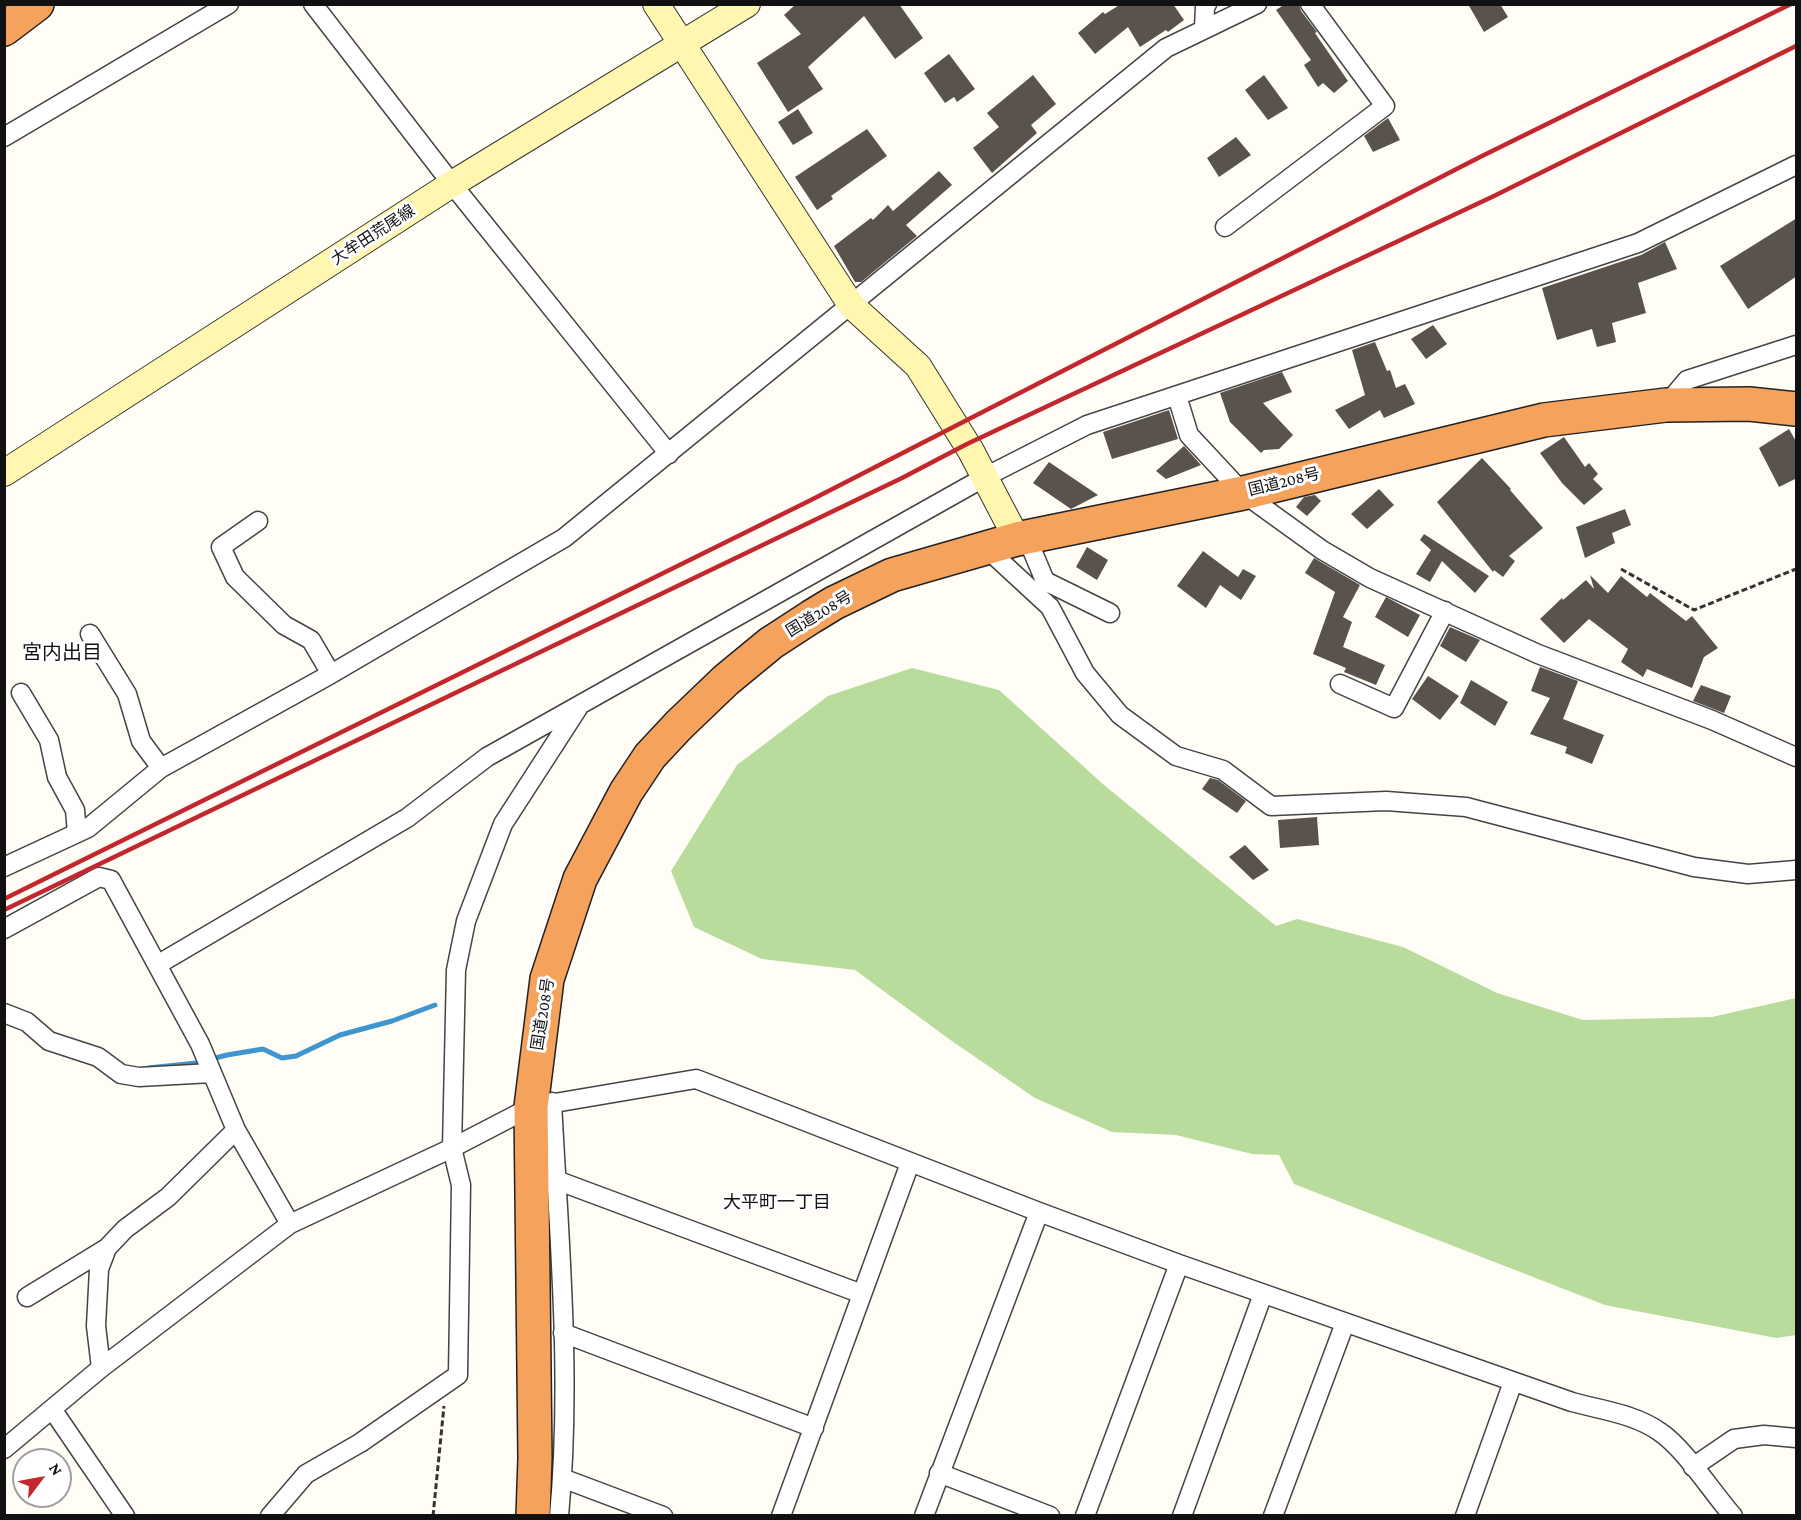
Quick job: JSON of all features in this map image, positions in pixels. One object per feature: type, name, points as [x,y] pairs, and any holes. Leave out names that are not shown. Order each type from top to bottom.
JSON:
[{"type":"highway","points":[[4,29],[37,4]]},
{"type":"highway","name":"国道208号","points":[[532,1515],[536,1458],[542,1104],[547,979],[580,879],[626,792],[650,756],[726,680],[771,643],[811,617],[892,574],[1022,538],[1243,492],[1545,420],[1666,405],[1749,404],[1797,409]]},
{"type":"main road","points":[[656,4],[851,305],[918,366],[949,413],[1022,538]]},
{"type":"main road","name":"大牟田荒尾線","points":[[4,472],[452,184],[747,4]]},
{"type":"street","points":[[4,137],[229,4]]},
{"type":"street","points":[[313,4],[452,184],[669,454]]},
{"type":"street","points":[[1204,28],[1207,4]]},
{"type":"street","points":[[4,867],[88,828],[161,768],[331,674],[564,538],[1167,48],[1257,4]]},
{"type":"street","points":[[1226,227],[1385,106],[1311,4]]},
{"type":"street","points":[[157,965],[407,818],[487,757],[985,477],[1087,425],[1638,243],[1797,165]]},
{"type":"street","points":[[1666,405],[1687,380],[1797,345]]},
{"type":"street","points":[[1176,396],[1189,435],[1243,492],[1322,550],[1370,578],[1538,654],[1712,720],[1797,757]]},
{"type":"street","points":[[258,521],[221,547],[235,577],[284,625],[311,640],[331,674]]},
{"type":"street","points":[[1022,538],[1046,581],[1110,613]]},
{"type":"street","points":[[985,548],[1050,608],[1085,673],[1120,715],[1176,756],[1223,770],[1271,806],[1386,801],[1466,807],[1694,867],[1748,874],[1797,870]]},
{"type":"street","points":[[1340,684],[1394,708],[1445,610]]},
{"type":"street","points":[[90,634],[127,694],[141,741],[161,768]]},
{"type":"street","points":[[21,693],[49,740],[57,777],[75,810],[77,833]]},
{"type":"street","points":[[270,1515],[306,1474],[360,1443],[458,1375],[461,1185],[452,1148],[456,970],[466,921],[503,824],[581,704]]},
{"type":"street","points":[[4,929],[99,877],[111,880],[200,1044],[236,1130],[290,1224]]},
{"type":"street","points":[[4,1013],[27,1022],[49,1041],[98,1057],[121,1074],[139,1077],[212,1073]]},
{"type":"street","points":[[4,1449],[101,1368],[290,1224],[542,1104],[696,1079],[910,1163],[1179,1264],[1513,1382],[1572,1402],[1633,1418],[1659,1431],[1674,1444],[1693,1467],[1716,1508],[1733,1515]]},
{"type":"street","points":[[542,1104],[556,1180],[563,1333],[562,1478],[559,1515]]},
{"type":"street","points":[[27,1297],[107,1248],[125,1229],[168,1197],[236,1130]]},
{"type":"street","points":[[781,1515],[910,1163]]},
{"type":"street","points":[[556,1180],[862,1294]]},
{"type":"street","points":[[924,1515],[1040,1212]]},
{"type":"street","points":[[101,1368],[96,1326],[99,1269],[107,1248]]},
{"type":"street","points":[[1085,1515],[1179,1264]]},
{"type":"street","points":[[1182,1515],[1263,1294]]},
{"type":"street","points":[[1273,1515],[1345,1323]]},
{"type":"street","points":[[563,1333],[814,1428]]},
{"type":"street","points":[[1465,1515],[1513,1382]]},
{"type":"street","points":[[52,1409],[125,1515]]},
{"type":"street","points":[[1693,1467],[1734,1439],[1764,1435],[1797,1438]]},
{"type":"street","points":[[939,1473],[1050,1515]]},
{"type":"street","points":[[562,1478],[663,1515]]},
{"type":"path","points":[[1621,569],[1694,610],[1797,569]]},
{"type":"path","points":[[433,1515],[447,1383]]},
{"type":"green space","points":[[912,668],[999,690],[1104,785],[1276,926],[1297,919],[1403,947],[1497,993],[1583,1020],[1712,1017],[1796,998],[1796,1335],[1776,1338],[1605,1305],[1294,1184],[1279,1155],[1252,1154],[1176,1135],[1112,1132],[1035,1098],[855,970],[762,959],[694,927],[671,871],[737,765],[828,696]]},
{"type":"building","points":[[796,4],[899,4],[923,38],[895,59],[864,16],[808,67],[823,89],[788,112],[757,63],[801,34],[784,15]]},
{"type":"building","points":[[1121,4],[1173,4],[1184,20],[1168,32],[1166,30],[1140,47],[1128,27],[1095,54],[1078,33],[1103,12],[1105,14]]},
{"type":"building","points":[[1285,4],[1299,4],[1301,11],[1317,32],[1315,33],[1348,81],[1334,93],[1323,83],[1318,87],[1304,65],[1311,60],[1276,10]]},
{"type":"building","points":[[1468,4],[1500,4],[1508,17],[1484,32]]},
{"type":"building","points":[[949,54],[975,89],[957,102],[954,97],[945,103],[924,73]]},
{"type":"building","points":[[1033,75],[1056,104],[1031,125],[1037,133],[992,173],[973,148],[999,127],[987,113]]},
{"type":"building","points":[[1264,75],[1288,108],[1268,120],[1245,90]]},
{"type":"building","points":[[798,109],[813,133],[793,145],[778,122]]},
{"type":"building","points":[[1388,118],[1400,140],[1373,152],[1364,136]]},
{"type":"building","points":[[867,129],[887,156],[831,196],[833,199],[817,210],[795,177]]},
{"type":"building","points":[[1236,137],[1251,155],[1219,177],[1207,158]]},
{"type":"building","points":[[939,171],[952,185],[906,225],[917,236],[861,282],[855,282],[834,246],[871,218],[873,220],[888,205],[893,211]]},
{"type":"building","points":[[1797,218],[1797,276],[1748,309],[1720,266]]},
{"type":"building","points":[[1665,242],[1677,269],[1638,283],[1646,313],[1612,323],[1616,342],[1597,347],[1592,329],[1557,340],[1542,288],[1641,255]]},
{"type":"building","points":[[1433,325],[1447,344],[1426,359],[1411,339]]},
{"type":"building","points":[[1375,342],[1387,371],[1390,370],[1396,388],[1405,384],[1415,404],[1384,418],[1380,410],[1349,429],[1335,410],[1365,395],[1352,350]]},
{"type":"building","points":[[1282,372],[1292,392],[1263,403],[1293,435],[1279,449],[1264,450],[1261,453],[1230,422],[1220,393]]},
{"type":"building","points":[[1169,410],[1178,439],[1112,459],[1103,432]]},
{"type":"building","points":[[1789,429],[1797,443],[1797,478],[1779,487],[1759,448]]},
{"type":"building","points":[[1564,437],[1585,467],[1589,463],[1598,474],[1593,479],[1603,489],[1584,505],[1562,483],[1540,453]]},
{"type":"building","points":[[1184,446],[1201,465],[1166,479],[1156,471]]},
{"type":"building","points":[[1482,458],[1543,528],[1509,556],[1515,561],[1503,577],[1494,570],[1493,572],[1437,502]]},
{"type":"building","points":[[1049,462],[1098,495],[1071,509],[1033,483]]},
{"type":"building","points":[[1379,489],[1394,505],[1367,529],[1351,514]]},
{"type":"building","points":[[1315,495],[1321,501],[1307,516],[1296,507],[1304,497]]},
{"type":"building","points":[[1625,509],[1631,525],[1612,533],[1615,543],[1585,558],[1576,527]]},
{"type":"building","points":[[1424,534],[1489,576],[1475,593],[1442,561],[1430,582],[1416,574],[1431,550],[1420,540]]},
{"type":"building","points":[[1087,547],[1108,560],[1097,580],[1076,567]]},
{"type":"building","points":[[1203,551],[1238,577],[1243,569],[1256,576],[1241,600],[1220,585],[1206,608],[1177,586]]},
{"type":"building","points":[[1314,558],[1360,585],[1343,617],[1352,622],[1343,647],[1385,665],[1376,685],[1344,672],[1346,668],[1313,654],[1335,592],[1305,573]]},
{"type":"building","points":[[1590,575],[1608,593],[1621,576],[1647,597],[1650,593],[1686,621],[1692,616],[1718,648],[1704,657],[1692,688],[1647,669],[1643,677],[1621,662],[1628,649],[1589,619],[1564,643],[1540,619],[1586,580],[1594,589]]},
{"type":"building","points":[[1386,597],[1420,615],[1408,637],[1375,617]]},
{"type":"building","points":[[1450,627],[1480,640],[1466,662],[1440,646]]},
{"type":"building","points":[[1540,667],[1578,681],[1563,719],[1604,735],[1592,764],[1565,753],[1567,747],[1530,734],[1550,698],[1531,691]]},
{"type":"building","points":[[1428,676],[1459,696],[1440,720],[1412,699]]},
{"type":"building","points":[[1471,680],[1508,702],[1495,726],[1460,703]]},
{"type":"building","points":[[1701,685],[1731,696],[1724,713],[1693,701]]},
{"type":"building","points":[[1210,778],[1218,780],[1246,801],[1237,813],[1202,789]]},
{"type":"building","points":[[1317,817],[1319,845],[1280,848],[1278,820]]},
{"type":"building","points":[[1245,845],[1269,870],[1253,880],[1229,857]]},
{"type":"waterway","points":[[148,1068],[196,1063],[263,1049],[282,1058],[296,1056],[340,1035],[392,1021],[435,1005]]},
{"type":"railway","points":[[4,899],[809,501],[1482,156],[1791,4]]},
{"type":"railway","points":[[4,910],[902,478],[967,444],[1494,196],[1796,46]]},
{"type":"district","name":"宮内出目","points":[[62,653]]},
{"type":"district","name":"大平町一丁目","points":[[777,1202]]}]
